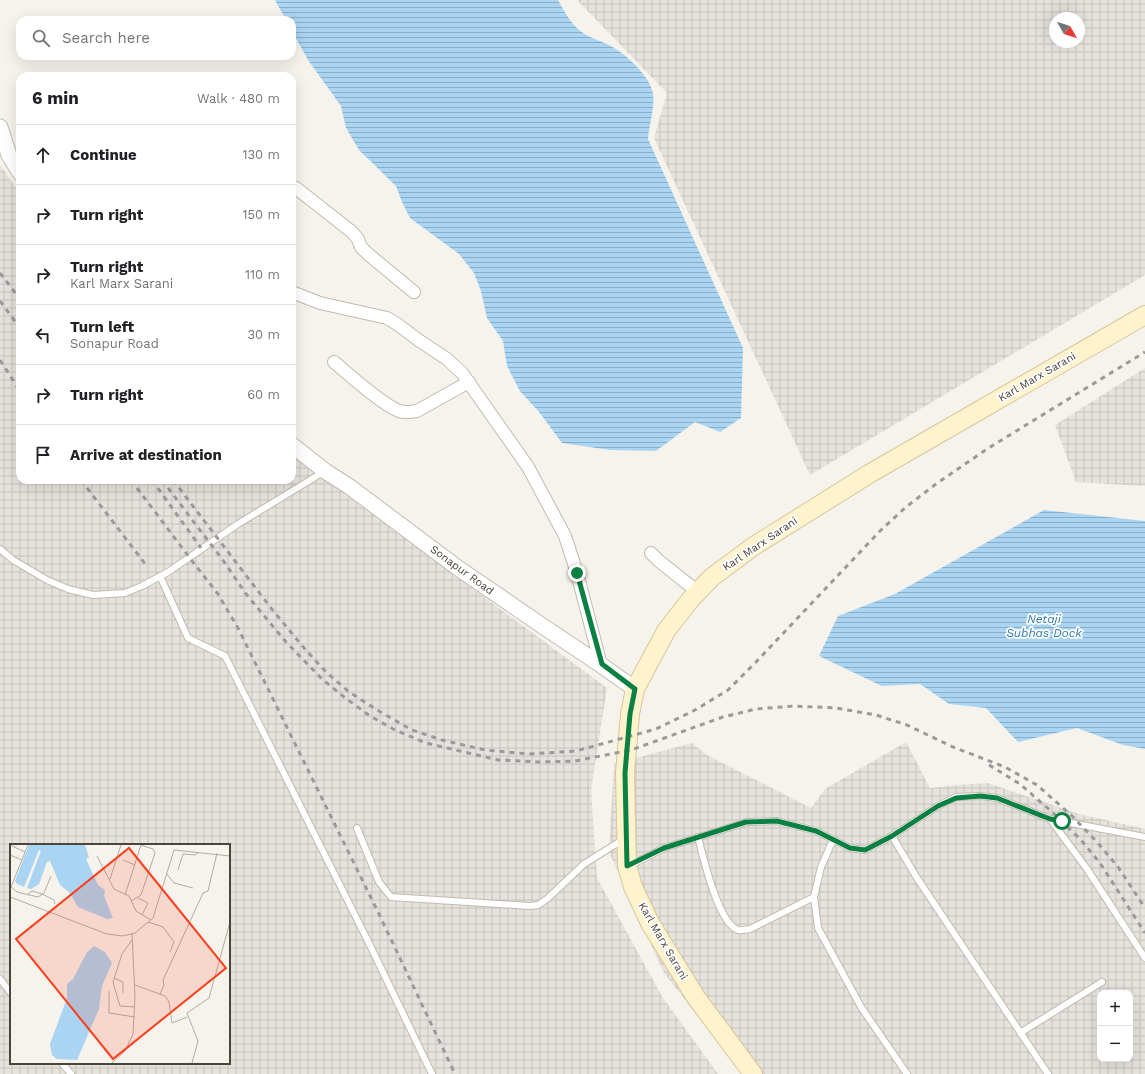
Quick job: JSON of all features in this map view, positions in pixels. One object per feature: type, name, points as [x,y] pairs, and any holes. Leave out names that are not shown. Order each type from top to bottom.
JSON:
[{"type":"main road","name":"Karl Marx Sarani","points":[[752,1074],[695,996],[650,923],[633,887],[627,866],[625,773],[630,714],[635,689],[666,631],[698,592],[712,577],[754,546],[869,474],[1145,315]]},
{"type":"street","points":[[0,127],[9,154],[16,166]]},
{"type":"street","points":[[296,188],[352,232],[358,239],[361,247],[368,254],[414,292]]},
{"type":"street","points":[[296,294],[320,303],[387,318],[397,324],[416,340],[447,358],[462,373],[528,467],[565,536],[577,573],[602,664]]},
{"type":"street","points":[[334,362],[387,404],[400,411],[417,411],[469,382]]},
{"type":"street","name":"Sonapur Road","points":[[296,448],[458,568],[544,627],[602,664],[635,689]]},
{"type":"street","points":[[651,553],[659,562],[698,592]]},
{"type":"lane","points":[[0,549],[13,560],[47,580],[68,590],[92,595],[125,593],[160,576],[238,524],[325,471]]},
{"type":"lane","points":[[160,576],[188,638],[225,656],[360,924],[432,1074]]},
{"type":"lane","points":[[627,866],[664,848],[746,822],[777,821],[816,831],[850,848],[865,850],[892,836],[938,806],[956,798],[980,796],[997,798],[1050,819],[1145,837]]},
{"type":"lane","points":[[1050,819],[1087,869],[1145,958]]},
{"type":"lane","points":[[356,828],[379,882],[391,897],[530,906],[538,905],[548,899],[584,864],[627,837]]},
{"type":"lane","points":[[892,836],[917,878],[1048,1074]]},
{"type":"lane","points":[[698,837],[720,908],[729,924],[738,930],[750,929],[814,897]]},
{"type":"lane","points":[[833,840],[821,867],[814,897],[818,928],[861,1007],[907,1074]]},
{"type":"lane","points":[[0,979],[10,993]]},
{"type":"lane","points":[[1020,1033],[1102,982]]},
{"type":"lane","points":[[63,1064],[71,1074]]},
{"type":"shaded area","points":[[577,0],[1145,0],[1145,275],[810,475],[654,138],[667,93]]},
{"type":"shaded area","points":[[0,165],[16,187],[16,484],[296,484],[296,456],[607,688],[591,790],[597,878],[663,998],[718,1074],[0,1074]]},
{"type":"shaded area","points":[[1145,368],[1145,486],[1076,482],[1055,425]]},
{"type":"shaded area","points":[[906,742],[930,788],[988,783],[1079,814],[1145,829],[1145,1074],[743,1074],[664,973],[609,852],[614,764],[692,743],[707,755],[811,808],[825,789]]},
{"type":"water","points":[[275,0],[558,0],[570,20],[579,30],[626,56],[638,68],[648,81],[651,88],[653,94],[653,105],[648,139],[743,348],[741,418],[720,432],[695,422],[656,451],[610,450],[562,443],[539,412],[520,391],[507,366],[503,341],[487,318],[481,291],[474,273],[459,254],[410,218],[396,186],[359,150],[346,128],[341,106],[308,60],[296,38],[296,16],[284,16]]},
{"type":"water","name":"Netaji Subhas Dock","points":[[1044,510],[1145,521],[1145,749],[1123,745],[1077,728],[1018,742],[986,708],[949,704],[920,684],[882,686],[819,656],[838,616],[895,594]]},
{"type":"railway","points":[[0,273],[16,294]]},
{"type":"railway","points":[[0,301],[16,323]]},
{"type":"railway","points":[[176,484],[271,608],[304,648],[326,672],[348,691],[412,730],[442,740],[485,750],[529,754],[576,751],[656,729],[695,710],[728,690],[880,531],[906,507],[936,484],[987,449],[1145,352]]},
{"type":"railway","points":[[0,360],[16,385]]},
{"type":"railway","points":[[84,484],[146,565]]},
{"type":"railway","points":[[134,484],[218,594],[238,628],[378,912],[455,1074]]},
{"type":"railway","points":[[155,484],[201,548]]},
{"type":"railway","points":[[165,484],[225,563],[246,594],[286,642],[322,679],[344,697],[370,716],[395,730],[426,743],[498,760],[538,762],[575,761],[631,750],[723,717],[756,709],[794,706],[836,708],[876,715],[907,725],[953,747],[1005,767],[1037,785],[1072,816],[1097,842],[1118,867],[1145,908]]},
{"type":"railway","points":[[989,765],[1020,784],[1081,840],[1100,863],[1145,933]]},
{"type":"route","points":[[577,573],[602,664],[635,689],[630,714],[625,773],[627,866],[664,848],[746,822],[777,821],[816,831],[850,848],[865,850],[892,836],[938,806],[956,798],[980,796],[997,798],[1050,819],[1062,821]]}]
